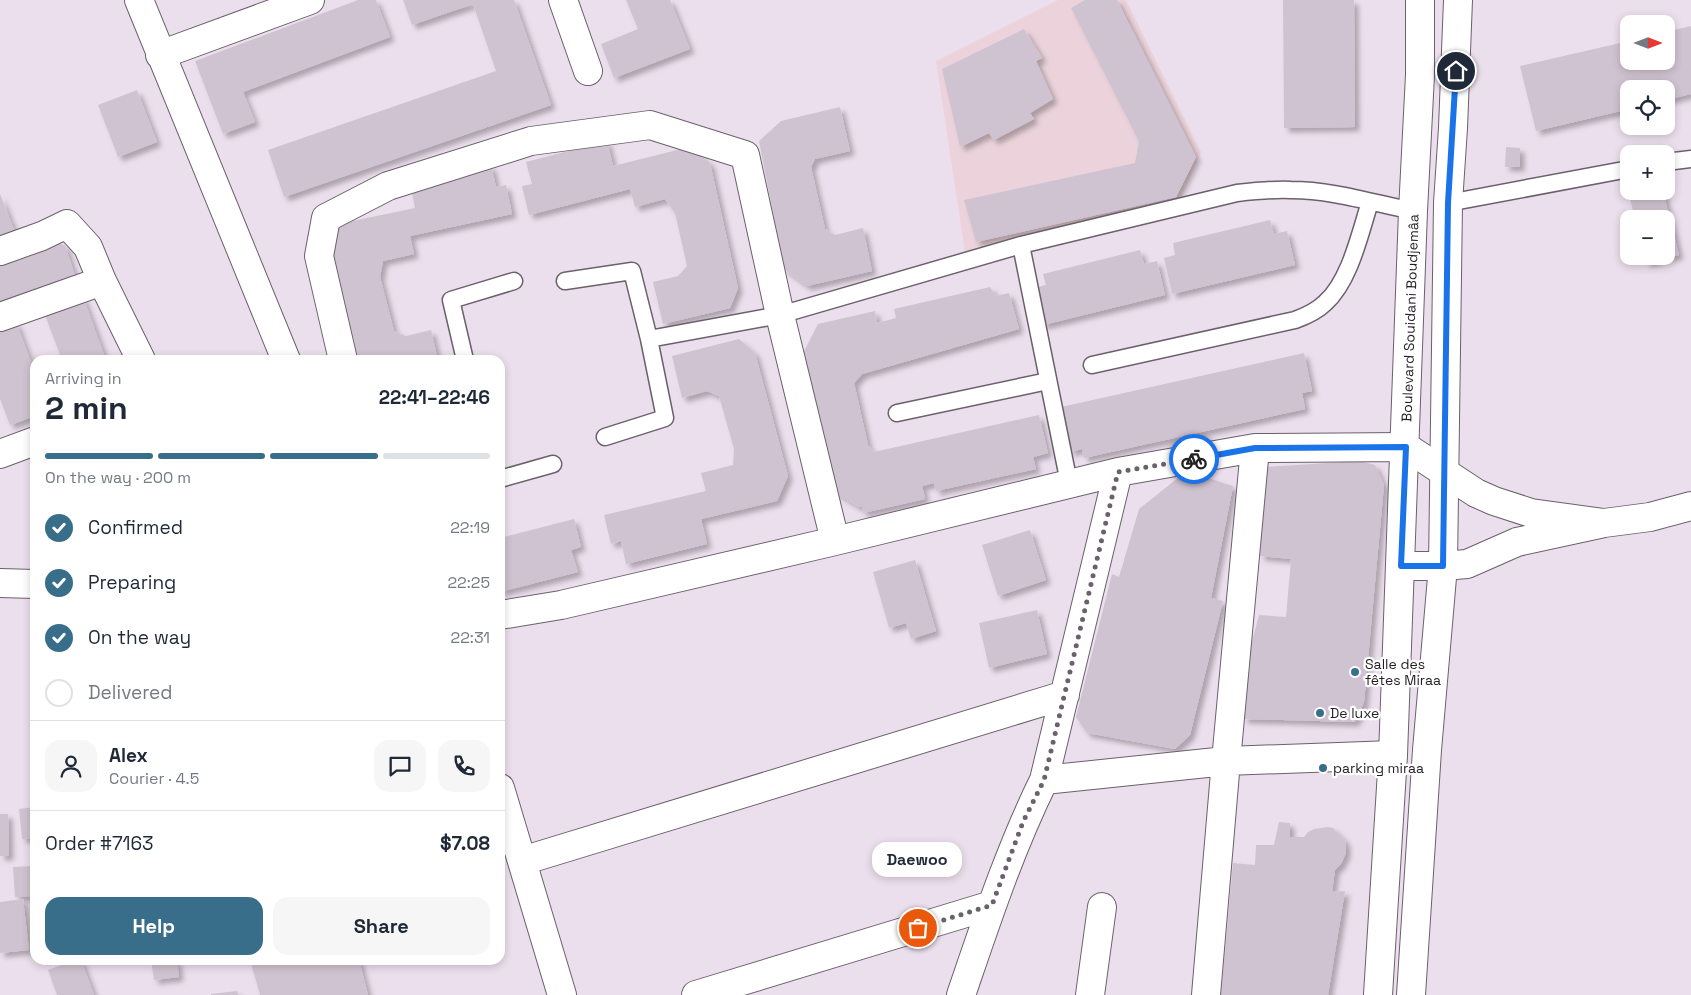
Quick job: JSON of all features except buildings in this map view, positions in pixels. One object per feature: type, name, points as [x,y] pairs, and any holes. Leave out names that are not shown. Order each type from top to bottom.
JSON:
[{"type":"street","points":[[139,0],[284,355]]},
{"type":"street","points":[[160,54],[310,0]]},
{"type":"street","points":[[563,0],[588,71]]},
{"type":"street","name":"Boulevard Souidani Boudjemâa","points":[[1378,995],[1393,755],[1401,566],[1413,211],[1420,75],[1420,0]]},
{"type":"street","points":[[1411,995],[1427,750],[1443,566],[1448,203],[1458,0]]},
{"type":"street","points":[[342,355],[320,256],[326,218],[388,186],[531,141],[650,125],[745,155],[780,315],[835,541]]},
{"type":"street","points":[[0,251],[42,236],[67,224],[88,246],[102,281],[139,355]]},
{"type":"street","points":[[0,317],[102,281]]},
{"type":"street","points":[[0,454],[30,443]]},
{"type":"street","points":[[505,615],[561,605],[1118,472],[1255,448],[1406,447],[1476,493],[1512,508],[1531,513],[1604,523]]},
{"type":"street","points":[[1206,995],[1255,448]]},
{"type":"street","points":[[961,995],[1023,822],[1044,780],[1118,472]]},
{"type":"street","points":[[1401,566],[1443,566],[1474,562],[1517,542],[1691,506]]},
{"type":"street","points":[[0,583],[30,584]]},
{"type":"street","points":[[522,861],[1065,695]]},
{"type":"street","points":[[1044,780],[1226,761],[1393,755]]},
{"type":"street","points":[[505,805],[562,995]]},
{"type":"street","points":[[696,995],[992,905]]},
{"type":"street","points":[[1090,995],[1102,907]]},
{"type":"lane","points":[[1675,161],[1691,159]]},
{"type":"lane","points":[[1448,203],[1620,171]]},
{"type":"lane","points":[[649,339],[780,315],[1021,245],[1237,192],[1293,190],[1321,192],[1413,211]]},
{"type":"lane","points":[[1092,365],[1296,320],[1311,314],[1325,304],[1342,283],[1370,202]]},
{"type":"lane","points":[[1021,245],[1069,484]]},
{"type":"lane","points":[[565,281],[632,271],[649,339],[665,418],[605,438]]},
{"type":"lane","points":[[464,355],[451,300],[514,281]]},
{"type":"lane","points":[[897,413],[1048,381]]},
{"type":"lane","points":[[505,478],[553,464]]},
{"type":"shaded area","points":[[1058,0],[1126,0],[1201,152],[1181,198],[965,253],[936,61]]},
{"type":"way so far","points":[[918,928],[992,905],[1023,822],[1044,780],[1118,472],[1194,459]]},
{"type":"place","name":"Salle des fêtes Miraa","points":[[1355,672]]},
{"type":"place","name":"De luxe","points":[[1320,713]]},
{"type":"place","name":"parking miraa","points":[[1323,768]]},
{"type":"place","name":"Daewoo","points":[[918,928]]},
{"type":"route","points":[[1194,459],[1255,448],[1406,447],[1401,566],[1443,566],[1448,203],[1456,71]]}]
